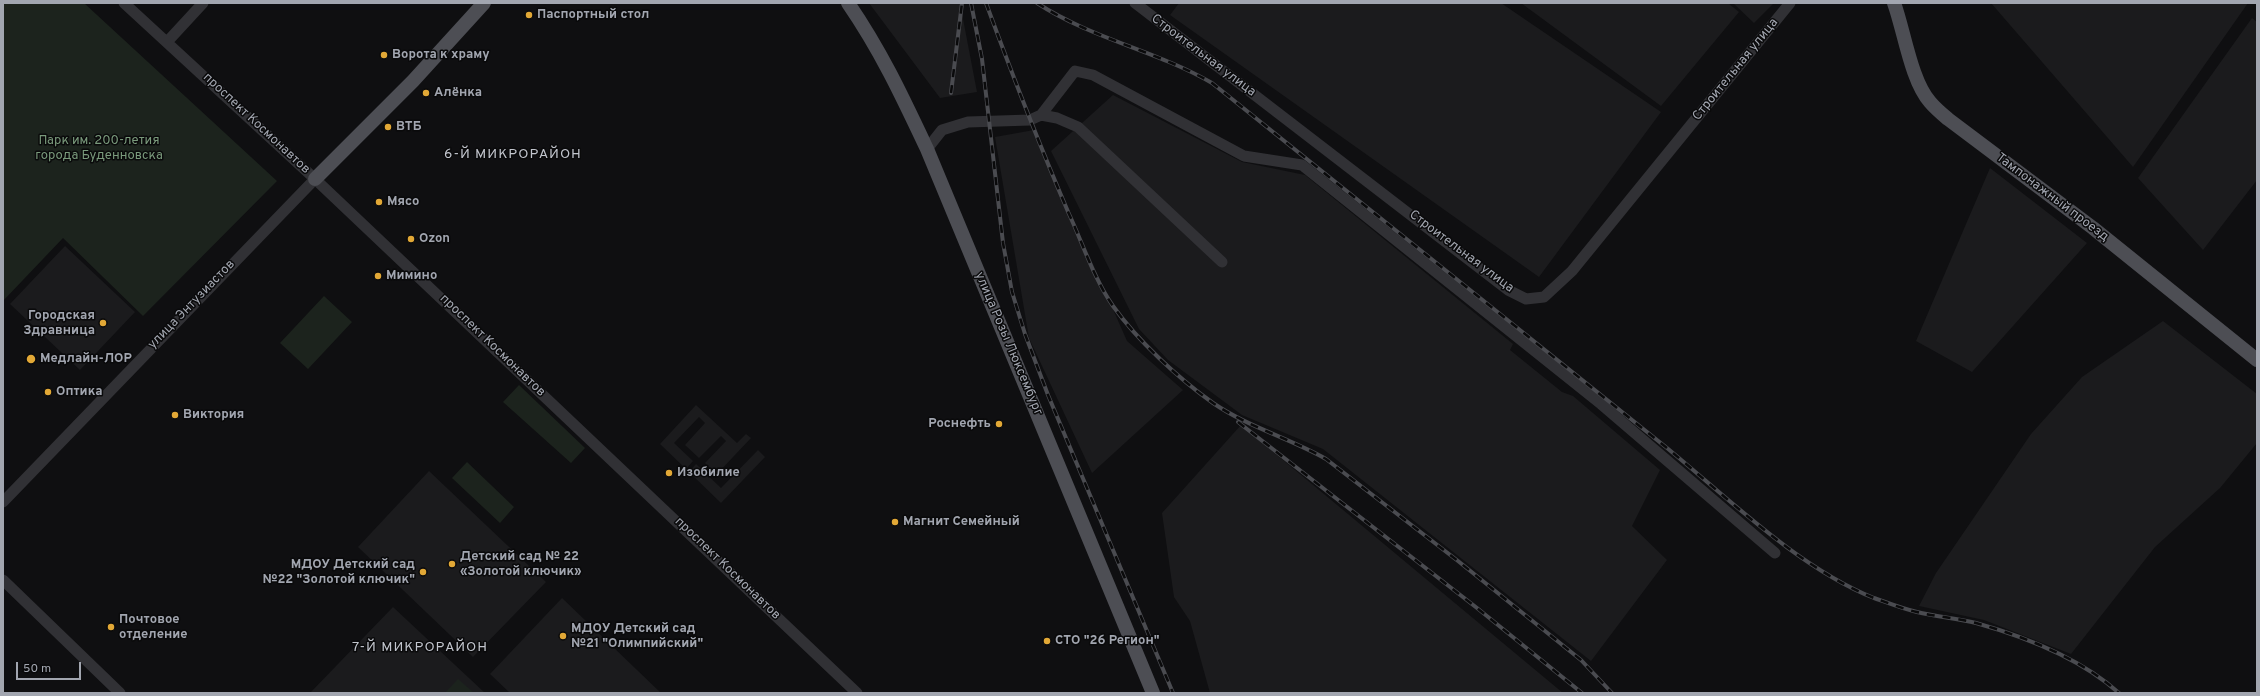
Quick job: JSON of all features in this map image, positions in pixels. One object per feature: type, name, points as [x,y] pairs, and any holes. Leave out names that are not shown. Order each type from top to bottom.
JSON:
[{"type":"main road","points":[[315,179],[412,82],[484,3]]},
{"type":"main road","name":"улица Розы Люксембург","points":[[848,3],[892,73],[927,149],[1153,693]]},
{"type":"main road","name":"Тампонажный проезд","points":[[1894,3],[1905,44],[1919,83],[1929,101],[1948,119],[2093,228],[2257,360]]},
{"type":"street","name":"проспект Космонавтов","points":[[124,3],[315,179],[857,693]]},
{"type":"street","points":[[166,42],[203,3]]},
{"type":"street","name":"Строительная улица","points":[[1134,3],[1502,285],[1526,299],[1544,297],[1572,271],[1790,3]]},
{"type":"street","points":[[927,149],[942,130],[968,122],[1030,120],[1041,115],[1075,71],[1093,75],[1244,156],[1302,165],[1601,404],[1775,552]]},
{"type":"street","points":[[1041,115],[1057,118],[1078,127],[1222,262]]},
{"type":"street","name":"улица Энтузиастов","points":[[3,502],[315,179]]},
{"type":"street","points":[[3,580],[120,693]]},
{"type":"shaded area","points":[[869,3],[960,3],[977,92],[940,98]]},
{"type":"shaded area","points":[[1179,3],[1501,3],[1661,112],[1539,277],[1170,15]]},
{"type":"shaded area","points":[[1521,3],[1728,3],[1739,12],[1661,106]]},
{"type":"shaded area","points":[[1733,3],[1774,3],[1754,23]]},
{"type":"shaded area","points":[[1991,3],[2248,3],[2133,167]]},
{"type":"shaded area","points":[[2252,18],[2257,22],[2257,180],[2203,250],[2138,178]]},
{"type":"shaded area","points":[[1113,95],[1242,162],[1305,175],[1513,344],[1510,350],[1562,392],[1573,396],[1660,470],[1632,526],[1667,560],[1591,661],[1323,449],[1242,415],[1168,360],[1139,329],[1051,151]]},
{"type":"shaded area","points":[[1034,130],[1127,341],[1183,390],[1092,473],[1029,338],[995,137]]},
{"type":"shaded area","points":[[1990,168],[2087,243],[1972,372],[1916,341]]},
{"type":"shaded area","points":[[65,246],[135,312],[80,370],[10,304]]},
{"type":"shaded area","points":[[2163,321],[2257,394],[2257,443],[2220,488],[2155,547],[2071,654],[1984,620],[1919,606],[1936,573],[2031,434],[2082,377]]},
{"type":"shaded area","points":[[696,405],[737,443],[746,434],[751,438],[717,474],[705,463],[726,441],[721,436],[699,458],[685,445],[705,423],[699,417],[674,443],[693,461],[686,469],[660,444]]},
{"type":"shaded area","points":[[1241,425],[1563,693],[1210,693],[1190,621],[1174,597],[1162,513]]},
{"type":"shaded area","points":[[758,450],[765,457],[721,503],[689,472],[696,464],[721,488]]},
{"type":"shaded area","name":"Детский сад № 22 «Золотой ключик»","points":[[429,471],[546,582],[473,657],[358,547]]},
{"type":"shaded area","name":"МДОУ Детский сад №21 \"Олимпийский\"","points":[[562,598],[661,693],[510,693],[490,674]]},
{"type":"shaded area","points":[[393,607],[485,693],[310,693]]},
{"type":"green space","name":"Парк им. 200-летия города Буденновска","points":[[3,3],[84,3],[277,181],[143,316],[63,238],[3,301]]},
{"type":"green space","points":[[324,296],[352,322],[308,369],[280,343]]},
{"type":"green space","points":[[519,385],[585,448],[571,463],[503,402]]},
{"type":"green space","points":[[467,462],[514,507],[500,523],[452,478]]},
{"type":"green space","points":[[458,679],[474,693],[445,693]]},
{"type":"railway","points":[[951,93],[962,3]]},
{"type":"railway","points":[[971,3],[982,59],[1003,243],[1012,292],[1025,334],[1048,395],[1173,693]]},
{"type":"railway","points":[[986,3],[1036,135],[1094,273],[1106,296],[1134,332],[1173,371],[1213,403],[1254,426],[1326,459],[1458,561],[1581,660],[1612,693]]},
{"type":"railway","points":[[1037,3],[1080,26],[1168,62],[1212,83],[1667,448],[1766,531],[1819,569],[1846,585],[1896,606],[1924,614],[1976,623],[2033,642],[2052,650],[2087,669],[2119,693]]},
{"type":"railway","points":[[1238,422],[1477,608],[1582,693]]},
{"type":"place","name":"Паспортный стол","points":[[529,15]]},
{"type":"place","name":"Ворота к храму","points":[[384,55]]},
{"type":"place","name":"Алёнка","points":[[426,93]]},
{"type":"place","name":"ВТБ","points":[[388,127]]},
{"type":"place","name":"Мясо","points":[[379,202]]},
{"type":"place","name":"Ozon","points":[[411,239]]},
{"type":"place","name":"Мимино","points":[[378,276]]},
{"type":"place","name":"Городская Здравница","points":[[103,323]]},
{"type":"place","name":"Медлайн-ЛОР","points":[[31,359]]},
{"type":"place","name":"Оптика","points":[[48,392]]},
{"type":"place","name":"Виктория","points":[[175,415]]},
{"type":"place","name":"Роснефть","points":[[999,424]]},
{"type":"place","name":"Изобилие","points":[[669,473]]},
{"type":"place","name":"Магнит Семейный","points":[[895,522]]},
{"type":"place","name":"Детский сад № 22 «Золотой ключик»","points":[[452,564]]},
{"type":"place","name":"МДОУ Детский сад №22 \"Золотой ключик\"","points":[[423,572]]},
{"type":"place","name":"Почтовое отделение","points":[[111,627]]},
{"type":"place","name":"МДОУ Детский сад №21 \"Олимпийский\"","points":[[563,636]]},
{"type":"place","name":"СТО \"26 Регион\"","points":[[1047,641]]},
{"type":"district","name":"6-Й МИКРОРАЙОН","points":[[513,155]]},
{"type":"district","name":"7-Й МИКРОРАЙОН","points":[[420,648]]}]
